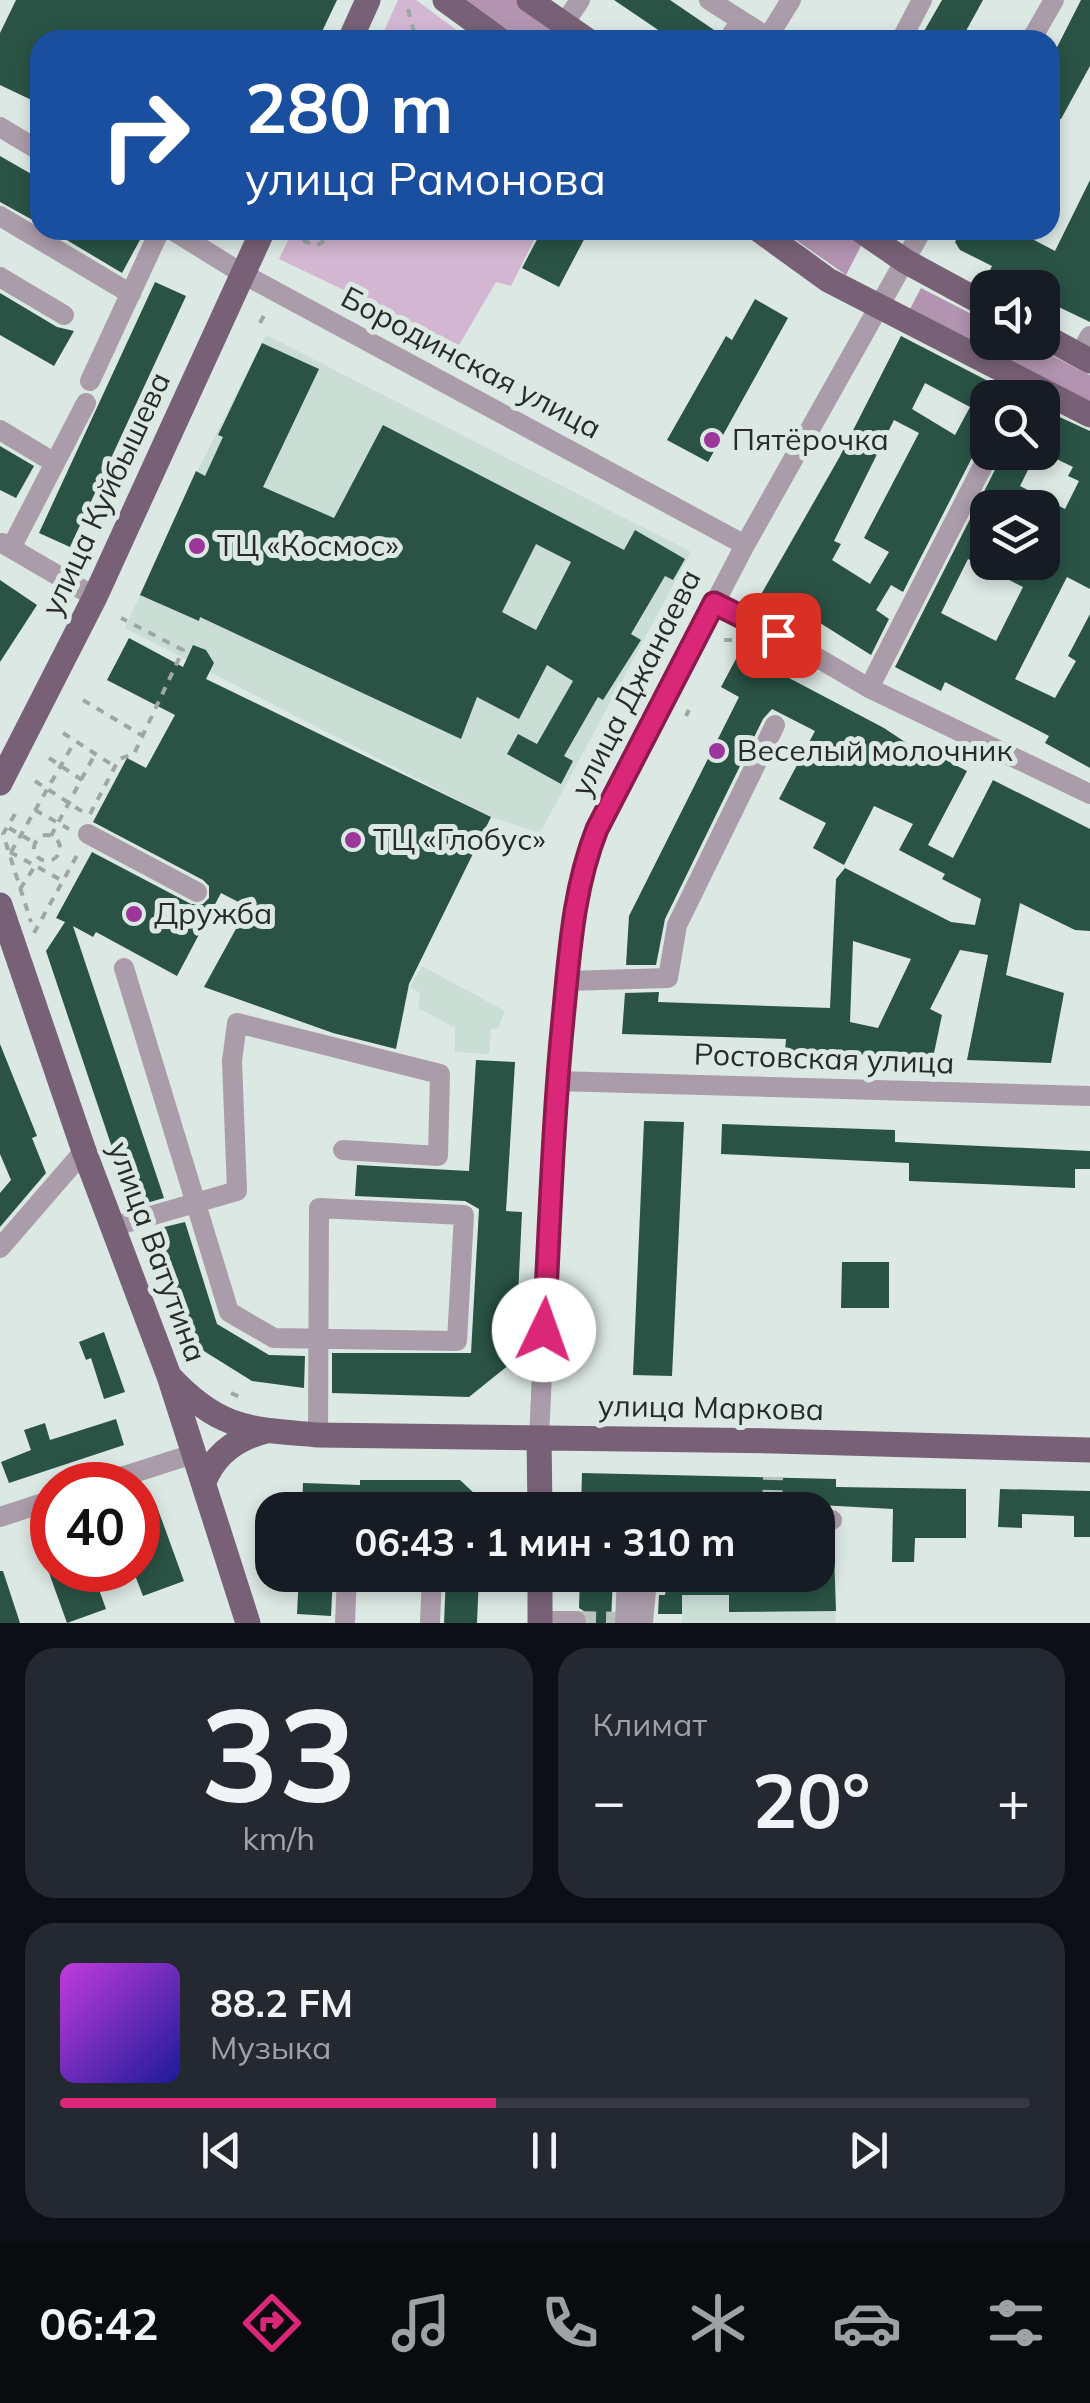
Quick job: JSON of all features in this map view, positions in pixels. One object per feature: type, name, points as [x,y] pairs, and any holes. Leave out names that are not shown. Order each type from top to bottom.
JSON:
[{"type":"main road","points":[[354,30],[368,0]]},
{"type":"main road","points":[[445,0],[486,30]]},
{"type":"main road","points":[[529,0],[573,30]]},
{"type":"main road","name":"улица Куйбышева","points":[[0,783],[96,597],[243,274],[270,240]]},
{"type":"main road","points":[[773,240],[828,280],[1006,380]]},
{"type":"main road","points":[[875,240],[970,296]]},
{"type":"main road","points":[[1060,342],[1086,351]]},
{"type":"main road","points":[[1060,404],[1090,415]]},
{"type":"main road","name":"улица Ватутина","points":[[7,913],[84,1151],[169,1376],[248,1623]]},
{"type":"main road","name":"улица Маркова","points":[[169,1376],[190,1399],[230,1423],[318,1435],[1090,1450]]},
{"type":"main road","points":[[204,1482],[220,1456],[242,1437],[269,1431]]},
{"type":"main road","name":"улица Джанаева","points":[[539,1438],[540,1492]]},
{"type":"main road","points":[[540,1592],[540,1622]]},
{"type":"street","points":[[564,24],[580,0]]},
{"type":"street","points":[[709,0],[756,30]]},
{"type":"street","points":[[775,30],[791,0]]},
{"type":"street","points":[[906,30],[922,0]]},
{"type":"street","points":[[1037,30],[1054,0]]},
{"type":"street","points":[[735,30],[741,21]]},
{"type":"street","points":[[0,127],[30,145]]},
{"type":"street","points":[[0,216],[30,234]]},
{"type":"street","points":[[40,240],[130,294]]},
{"type":"street","points":[[90,381],[155,240]]},
{"type":"street","name":"Бородинская улица","points":[[188,240],[243,274],[744,545]]},
{"type":"street","name":"улица Джанаева","points":[[539,1438],[556,1080],[572,923],[585,859],[744,545],[917,240]]},
{"type":"street","points":[[0,277],[64,314]]},
{"type":"street","points":[[86,403],[5,545],[96,597]]},
{"type":"street","points":[[0,430],[55,463]]},
{"type":"street","points":[[868,688],[981,470]]},
{"type":"street","points":[[714,603],[748,617],[868,688],[1090,794]]},
{"type":"street","points":[[566,981],[668,978],[677,924],[775,725]]},
{"type":"street","points":[[88,830],[197,892]]},
{"type":"street","points":[[124,968],[228,1312],[274,1338],[319,1337],[456,1341],[464,1216],[319,1208],[319,1337],[318,1435]]},
{"type":"street","points":[[112,1228],[237,1192],[232,1062],[237,1023],[440,1074],[438,1156],[343,1150]]},
{"type":"street","name":"Ростовская улица","points":[[556,1080],[1090,1096]]},
{"type":"street","points":[[0,1248],[84,1151]]},
{"type":"street","points":[[160,1465],[193,1454]]},
{"type":"street","points":[[0,1517],[30,1507]]},
{"type":"street","points":[[345,1623],[346,1592]]},
{"type":"street","points":[[430,1623],[431,1592]]},
{"type":"street","points":[[628,1592],[631,1622]]},
{"type":"street","points":[[631,1622],[645,1592]]},
{"type":"street","points":[[540,1622],[576,1621]]},
{"type":"street","points":[[631,1622],[662,1623]]},
{"type":"path","points":[[408,8],[414,30]]},
{"type":"path","points":[[299,240],[316,246],[326,240]]},
{"type":"path","points":[[7,913],[34,934],[88,830],[115,767],[120,759],[134,754],[183,650],[121,618]]},
{"type":"path","points":[[724,640],[734,640]]},
{"type":"path","points":[[83,700],[143,736]]},
{"type":"path","points":[[63,733],[115,767]]},
{"type":"path","points":[[9,851],[75,740]]},
{"type":"path","points":[[51,836],[95,754]]},
{"type":"path","points":[[49,758],[82,780]]},
{"type":"path","points":[[35,781],[70,804],[88,830]]},
{"type":"path","points":[[35,810],[58,823],[88,830]]},
{"type":"path","points":[[7,913],[9,851],[3,834],[14,814]]},
{"type":"path","points":[[7,827],[35,843]]},
{"type":"path","points":[[42,836],[51,836],[60,844],[59,854],[49,861],[39,859],[34,852],[35,843],[42,836]]},
{"type":"path","points":[[9,851],[63,881]]},
{"type":"path","points":[[7,913],[39,859]]},
{"type":"path","points":[[231,1393],[240,1397]]},
{"type":"shaded area","points":[[398,0],[416,0],[456,30],[384,30]]},
{"type":"shaded area","points":[[455,0],[516,0],[559,30],[498,30]]},
{"type":"shaded area","points":[[288,240],[534,240],[511,286],[496,282],[459,345],[279,259]]},
{"type":"shaded area","points":[[796,240],[856,240],[862,244],[846,275]]},
{"type":"shaded area","points":[[921,288],[970,313],[970,342],[909,311]]},
{"type":"shaded area","points":[[266,335],[691,552],[540,833],[491,817],[125,628],[188,489]]},
{"type":"shaded area","points":[[1004,360],[1060,360],[1090,375],[1090,404],[1060,389],[1060,380],[1043,380]]},
{"type":"shaded area","points":[[422,966],[505,1011],[498,1028],[491,1029],[489,1054],[455,1052],[455,1028],[418,1008],[420,993],[410,987]]},
{"type":"shaded area","points":[[682,1595],[729,1595],[730,1612],[836,1611],[835,1623],[682,1623]]},
{"type":"building","points":[[16,0],[337,0],[323,30],[30,30],[30,99],[0,85],[0,33]]},
{"type":"building","points":[[614,0],[670,0],[714,30],[658,30]]},
{"type":"building","points":[[942,0],[983,0],[966,30],[925,30]]},
{"type":"building","points":[[1081,0],[1090,0],[1090,66],[1061,119],[1060,119],[1060,41]]},
{"type":"building","points":[[0,156],[30,173],[30,218],[0,202]]},
{"type":"building","points":[[1090,180],[1090,322],[1060,308],[1060,270],[990,270],[992,266],[960,250],[955,242],[1034,240],[1055,251]]},
{"type":"building","points":[[67,240],[140,240],[122,273]]},
{"type":"building","points":[[537,240],[584,240],[559,287],[522,268]]},
{"type":"building","points":[[155,282],[186,296],[70,547],[39,533]]},
{"type":"building","points":[[0,293],[57,327],[74,331],[54,366],[0,335]]},
{"type":"building","points":[[755,299],[788,318],[708,462],[667,440],[726,336],[732,340]]},
{"type":"building","points":[[901,336],[986,380],[970,380],[970,407],[970,462],[903,592],[891,585],[876,610],[889,619],[871,655],[801,611],[797,619],[759,598],[839,458]],"holes":[[[925,383],[970,407],[955,435],[912,409]],[[894,420],[919,433],[864,538],[889,552],[870,584],[832,560],[841,544],[834,541]]]},
{"type":"building","points":[[262,343],[319,369],[263,487],[334,518],[383,425],[624,550],[635,530],[685,559],[673,580],[665,576],[631,634],[641,640],[603,700],[598,697],[564,756],[573,761],[561,784],[507,754],[518,734],[537,744],[573,681],[547,665],[519,719],[477,697],[461,739],[200,617],[199,621],[140,595],[196,471],[205,476],[223,437],[218,435]],"holes":[[[536,544],[571,562],[536,630],[502,612]]]},
{"type":"building","points":[[1060,417],[1090,431],[1090,589],[1067,577],[1015,679],[1055,698],[1076,661],[1068,656],[1090,614],[1090,768],[1045,743],[1049,736],[945,682],[941,691],[895,667],[970,519],[970,560],[941,613],[996,641],[1023,587],[1009,580],[1060,580],[1060,506],[1065,509],[1079,481],[1068,476],[1073,467],[1060,461]]},
{"type":"building","points":[[0,446],[34,466],[16,498],[0,490]]},
{"type":"building","points":[[995,470],[1028,470],[1020,486],[1028,490],[985,490]]},
{"type":"building","points":[[0,580],[37,605],[0,662]]},
{"type":"building","name":"ТЦ «Глобус»","points":[[129,638],[183,667],[193,645],[206,650],[214,663],[206,679],[491,817],[409,984],[396,1049],[333,1033],[204,987],[248,907],[221,893],[177,976],[96,932],[93,937],[73,926],[164,1198],[132,1207],[46,951],[65,922],[56,918],[92,852],[191,904],[203,904],[209,898],[209,886],[203,880],[93,822],[127,758],[146,768],[175,715],[107,680]]},
{"type":"building","points":[[746,640],[796,665],[789,678],[884,728],[929,758],[932,753],[967,771],[928,845],[953,858],[993,780],[1090,829],[1090,931],[1075,930],[1020,903],[1006,975],[1064,993],[1051,1063],[967,1060],[988,955],[960,950],[930,1009],[942,1015],[933,1058],[785,1051],[786,1039],[622,1034],[625,993],[659,992],[658,1002],[830,1008],[836,879],[845,868],[951,922],[975,925],[981,899],[899,850],[913,824],[874,806],[844,865],[813,848],[826,823],[779,799],[815,731],[772,709],[763,719],[665,919],[656,965],[626,965],[629,916],[739,697],[721,687]],"holes":[[[853,941],[911,959],[878,1028],[850,1022]]]},
{"type":"building","points":[[0,1044],[37,1136],[32,1138],[46,1173],[0,1227],[0,1193],[11,1180],[0,1154]]},
{"type":"building","points":[[476,1060],[515,1062],[506,1211],[522,1212],[515,1360],[469,1397],[332,1393],[332,1353],[471,1353],[479,1209],[465,1201],[355,1196],[357,1165],[469,1171]]},
{"type":"building","points":[[644,1121],[684,1122],[672,1376],[633,1375]]},
{"type":"building","points":[[722,1124],[895,1130],[895,1142],[1090,1151],[1090,1169],[1075,1169],[1075,1188],[909,1181],[909,1163],[721,1154]]},
{"type":"building","points":[[185,1222],[217,1324],[269,1355],[305,1356],[304,1388],[252,1381],[191,1343],[156,1229]]},
{"type":"building","points":[[842,1262],[889,1262],[889,1308],[841,1308]]},
{"type":"building","points":[[104,1332],[125,1392],[104,1399],[91,1358],[86,1360],[79,1342]]},
{"type":"building","points":[[116,1419],[124,1445],[73,1462],[30,1462],[30,1476],[9,1483],[1,1462],[31,1450],[24,1430],[45,1423],[50,1440]]},
{"type":"building","points":[[582,1473],[836,1479],[836,1487],[966,1489],[966,1538],[915,1538],[914,1562],[892,1562],[893,1509],[835,1506],[835,1492],[581,1492]]},
{"type":"building","points":[[360,1480],[460,1480],[473,1492],[303,1492],[303,1483],[360,1485]]},
{"type":"building","points":[[1000,1489],[1090,1491],[1090,1537],[1074,1537],[1074,1516],[1022,1514],[1022,1528],[998,1527]]},
{"type":"building","points":[[160,1515],[184,1581],[160,1590]]},
{"type":"building","points":[[3,1571],[20,1623],[0,1623]]},
{"type":"building","points":[[835,1581],[836,1611],[729,1612],[729,1595],[682,1595],[682,1614],[658,1614],[659,1595],[835,1592]]},
{"type":"building","points":[[56,1592],[100,1592],[106,1609],[67,1623]]},
{"type":"building","points":[[298,1592],[332,1592],[331,1616],[297,1614]]},
{"type":"building","points":[[445,1592],[478,1592],[477,1623],[444,1623]]},
{"type":"building","points":[[579,1592],[612,1592],[611,1623],[589,1623],[587,1613],[579,1608]]},
{"type":"tunnel","points":[[773,1477],[773,1492]]},
{"type":"tunnel","points":[[576,1621],[625,1622]]},
{"type":"place","name":"Пятёрочка","points":[[712,440]]},
{"type":"place","name":"ТЦ «Космос»","points":[[197,546]]},
{"type":"place","name":"Веселый молочник","points":[[717,751]]},
{"type":"place","name":"ТЦ «Глобус»","points":[[353,840]]},
{"type":"place","name":"Дружба","points":[[134,914]]},
{"type":"route","points":[[544,1330],[556,1080],[572,923],[585,859],[714,603],[778,635]]}]
